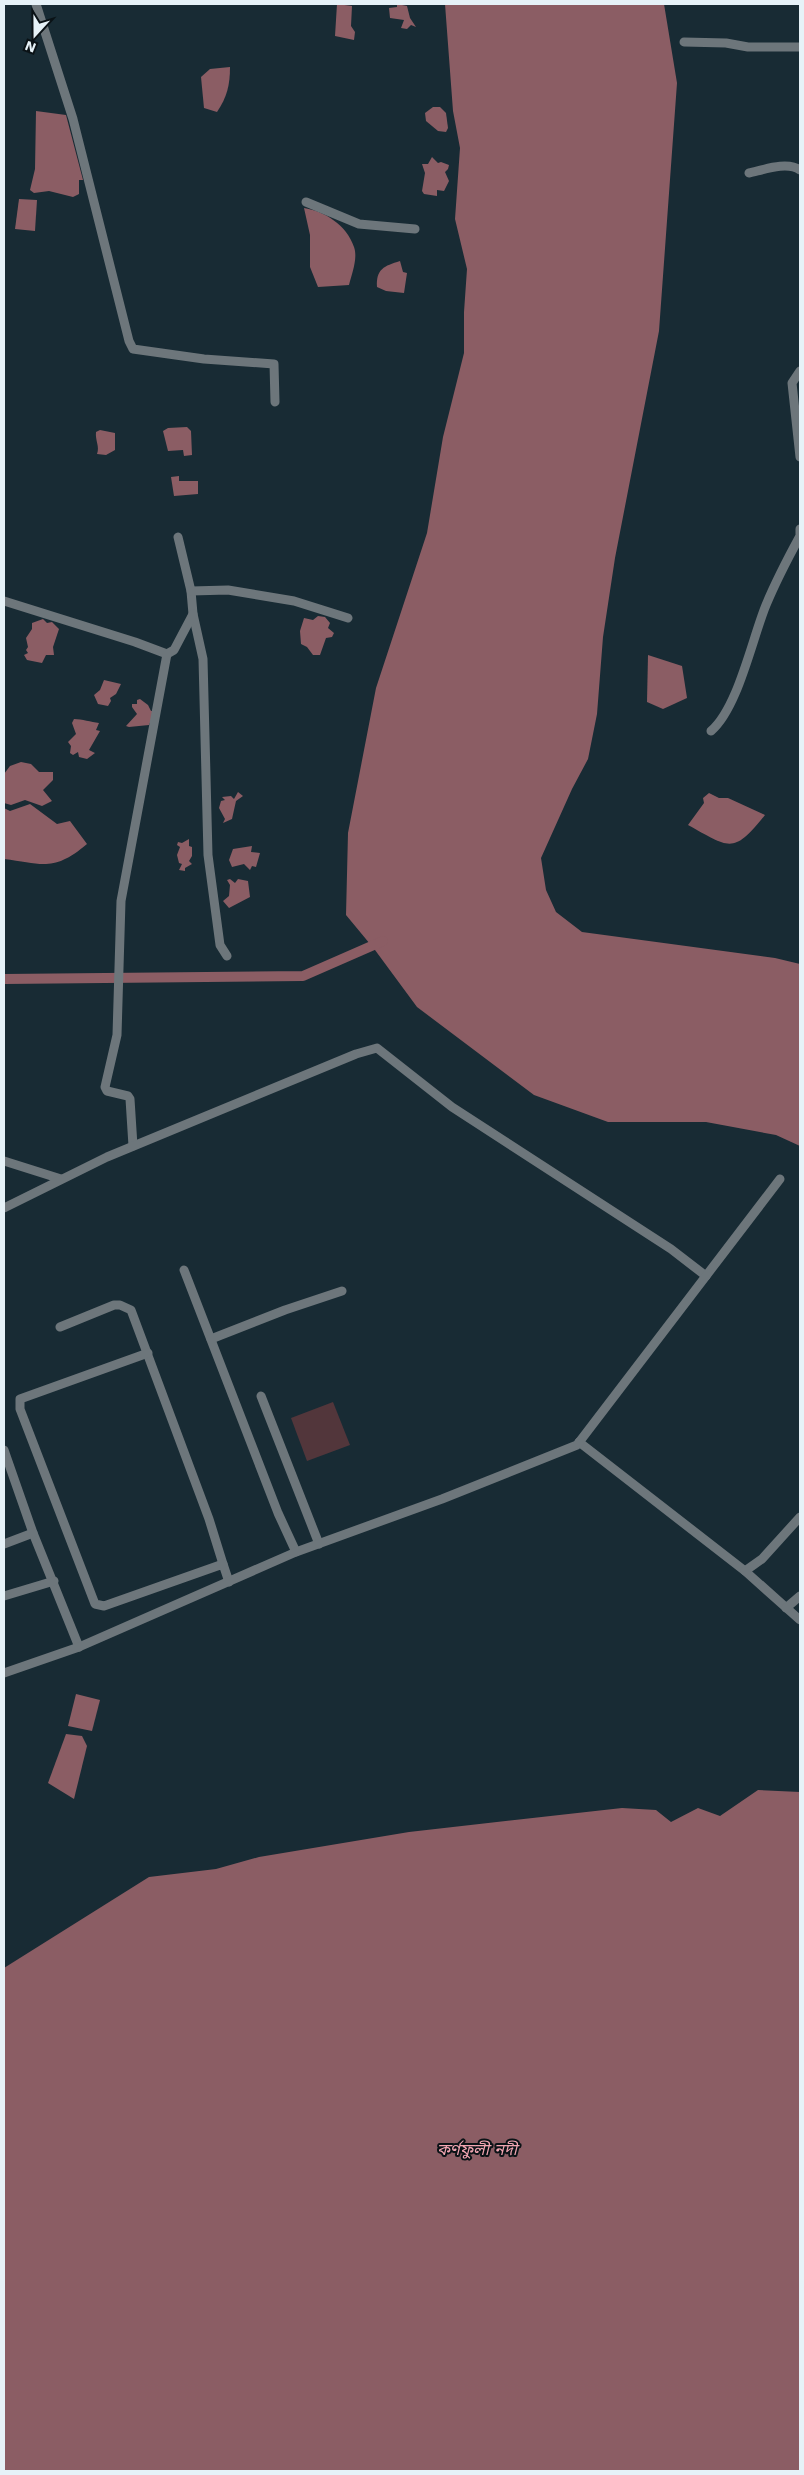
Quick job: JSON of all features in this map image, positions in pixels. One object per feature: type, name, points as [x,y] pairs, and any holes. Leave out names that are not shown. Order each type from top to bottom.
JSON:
[{"type":"street","points":[[36,4],[73,119],[129,341],[133,349],[204,359],[274,364],[275,402]]},
{"type":"street","points":[[684,42],[726,43],[748,47],[800,47]]},
{"type":"street","points":[[749,173],[775,167],[795,166],[800,170]]},
{"type":"street","points":[[306,202],[359,224],[415,229]]},
{"type":"street","points":[[800,371],[792,383],[800,457]]},
{"type":"street","points":[[710,731],[718,725],[728,708],[766,607],[800,536],[800,529]]},
{"type":"street","points":[[178,537],[191,592],[192,614],[203,660],[208,856],[220,945],[227,956]]},
{"type":"street","points":[[191,592],[228,590],[294,601],[348,618]]},
{"type":"street","points":[[4,601],[89,627],[167,654],[174,650],[192,614]]},
{"type":"street","points":[[133,1146],[130,1099],[128,1096],[107,1091],[105,1087],[117,1036],[121,902],[167,654]]},
{"type":"street","points":[[4,1208],[133,1146],[370,1048],[376,1048],[452,1107],[671,1250],[706,1276]]},
{"type":"street","points":[[4,1161],[61,1180]]},
{"type":"street","points":[[4,1673],[79,1647],[296,1552],[450,1495],[577,1445],[780,1179]]},
{"type":"street","points":[[184,1270],[212,1338],[278,1513],[296,1552]]},
{"type":"street","points":[[212,1338],[285,1310],[342,1291]]},
{"type":"street","points":[[60,1327],[114,1305],[120,1305],[131,1310],[209,1519],[229,1582]]},
{"type":"street","points":[[148,1353],[20,1399],[20,1409],[95,1604],[104,1606],[222,1564]]},
{"type":"street","points":[[261,1396],[319,1544]]},
{"type":"street","points":[[579,1442],[745,1571],[800,1620]]},
{"type":"street","points":[[4,1450],[79,1647]]},
{"type":"street","points":[[745,1571],[762,1559],[800,1517]]},
{"type":"street","points":[[4,1544],[34,1533]]},
{"type":"street","points":[[4,1596],[54,1581]]},
{"type":"street","points":[[786,1608],[800,1596]]},
{"type":"shaded area","points":[[333,1402],[350,1445],[307,1461],[291,1418]]},
{"type":"water","points":[[337,4],[352,6],[351,26],[355,32],[354,40],[335,36]]},
{"type":"water","points":[[397,4],[407,6],[410,18],[416,27],[411,25],[407,29],[401,28],[404,20],[390,18],[389,8],[397,7]]},
{"type":"water","points":[[445,4],[664,4],[677,83],[659,331],[615,558],[603,637],[597,714],[588,759],[572,789],[541,858],[546,890],[556,912],[582,932],[775,958],[800,964],[800,1146],[776,1135],[706,1122],[608,1122],[534,1095],[417,1007],[375,950],[346,915],[348,833],[376,688],[427,533],[443,437],[464,353],[467,269],[455,219],[460,148],[453,111]]},
{"type":"water","points":[[230,67],[227,91],[217,112],[204,108],[201,77],[210,69]]},
{"type":"water","points":[[433,107],[440,107],[446,113],[448,128],[446,132],[438,131],[426,121],[425,113]]},
{"type":"water","points":[[36,111],[66,115],[83,180],[79,180],[79,194],[73,197],[49,191],[34,193],[30,190],[35,169]]},
{"type":"water","points":[[432,157],[438,163],[441,162],[449,165],[445,172],[449,181],[444,191],[437,190],[437,196],[424,194],[422,191],[425,173],[422,164],[428,164]]},
{"type":"water","points":[[19,199],[37,200],[35,231],[15,229]]},
{"type":"water","points":[[304,208],[319,212],[334,220],[351,239],[355,256],[349,285],[318,287],[310,267],[310,235]]},
{"type":"water","points":[[400,261],[403,272],[407,273],[404,293],[386,291],[377,287],[378,276],[382,269]]},
{"type":"water","points":[[187,427],[191,431],[192,455],[184,456],[183,450],[168,451],[163,431],[168,428]]},
{"type":"water","points":[[100,430],[115,433],[115,450],[106,455],[97,454],[96,432]]},
{"type":"water","points":[[179,476],[179,481],[198,481],[198,494],[174,496],[171,477]]},
{"type":"water","points":[[318,616],[325,617],[330,623],[328,628],[334,633],[332,637],[326,638],[320,655],[313,655],[307,647],[301,644],[300,631],[304,618],[313,620]]},
{"type":"water","points":[[43,619],[47,623],[52,622],[59,629],[53,647],[54,655],[46,655],[42,663],[27,660],[24,655],[28,653],[26,650],[28,647],[26,638],[32,629],[32,623]]},
{"type":"water","points":[[648,655],[682,666],[687,698],[663,709],[647,702]]},
{"type":"water","points":[[104,680],[121,684],[116,694],[110,698],[111,701],[108,706],[98,704],[94,695],[100,690]]},
{"type":"water","points":[[140,699],[148,705],[151,711],[155,711],[149,725],[126,726],[137,714],[132,704],[137,704],[137,700]]},
{"type":"water","points":[[74,719],[99,723],[96,730],[100,731],[89,750],[95,753],[87,759],[79,757],[78,752],[73,755],[70,753],[71,746],[68,742],[76,734],[72,723]]},
{"type":"water","points":[[21,762],[31,764],[39,772],[53,772],[53,780],[43,790],[52,801],[42,806],[25,800],[11,805],[4,803],[4,774],[10,766]]},
{"type":"water","points":[[238,792],[243,796],[236,801],[232,819],[223,823],[225,819],[219,808],[221,801],[225,800],[222,797],[231,796],[234,799]]},
{"type":"water","points":[[709,793],[719,798],[728,798],[765,815],[738,842],[730,844],[713,839],[688,825],[704,803],[703,798]]},
{"type":"water","points":[[30,804],[57,824],[70,821],[87,844],[66,859],[48,864],[4,859],[4,808],[10,811]]},
{"type":"water","points":[[189,839],[189,846],[192,847],[192,856],[189,861],[192,864],[185,868],[185,871],[179,870],[182,864],[179,863],[177,855],[180,847],[177,845],[178,842],[182,843]]},
{"type":"water","points":[[252,846],[251,852],[260,853],[256,867],[252,866],[250,870],[244,864],[232,867],[229,860],[233,849]]},
{"type":"water","points":[[230,879],[235,883],[238,879],[248,881],[250,897],[229,908],[223,901],[229,896],[230,885],[227,880]]},
{"type":"water","points":[[76,1694],[100,1700],[92,1731],[68,1726]]},
{"type":"water","points":[[66,1734],[82,1736],[87,1746],[74,1799],[48,1783]]},
{"type":"water","name":"কর্ণফুলী নদী","points":[[758,1790],[800,1792],[800,2471],[4,2471],[4,1968],[149,1877],[216,1869],[259,1857],[409,1832],[622,1808],[656,1810],[671,1822],[698,1808],[720,1816]]},
{"type":"waterway","points":[[4,979],[303,976],[383,941]]}]
